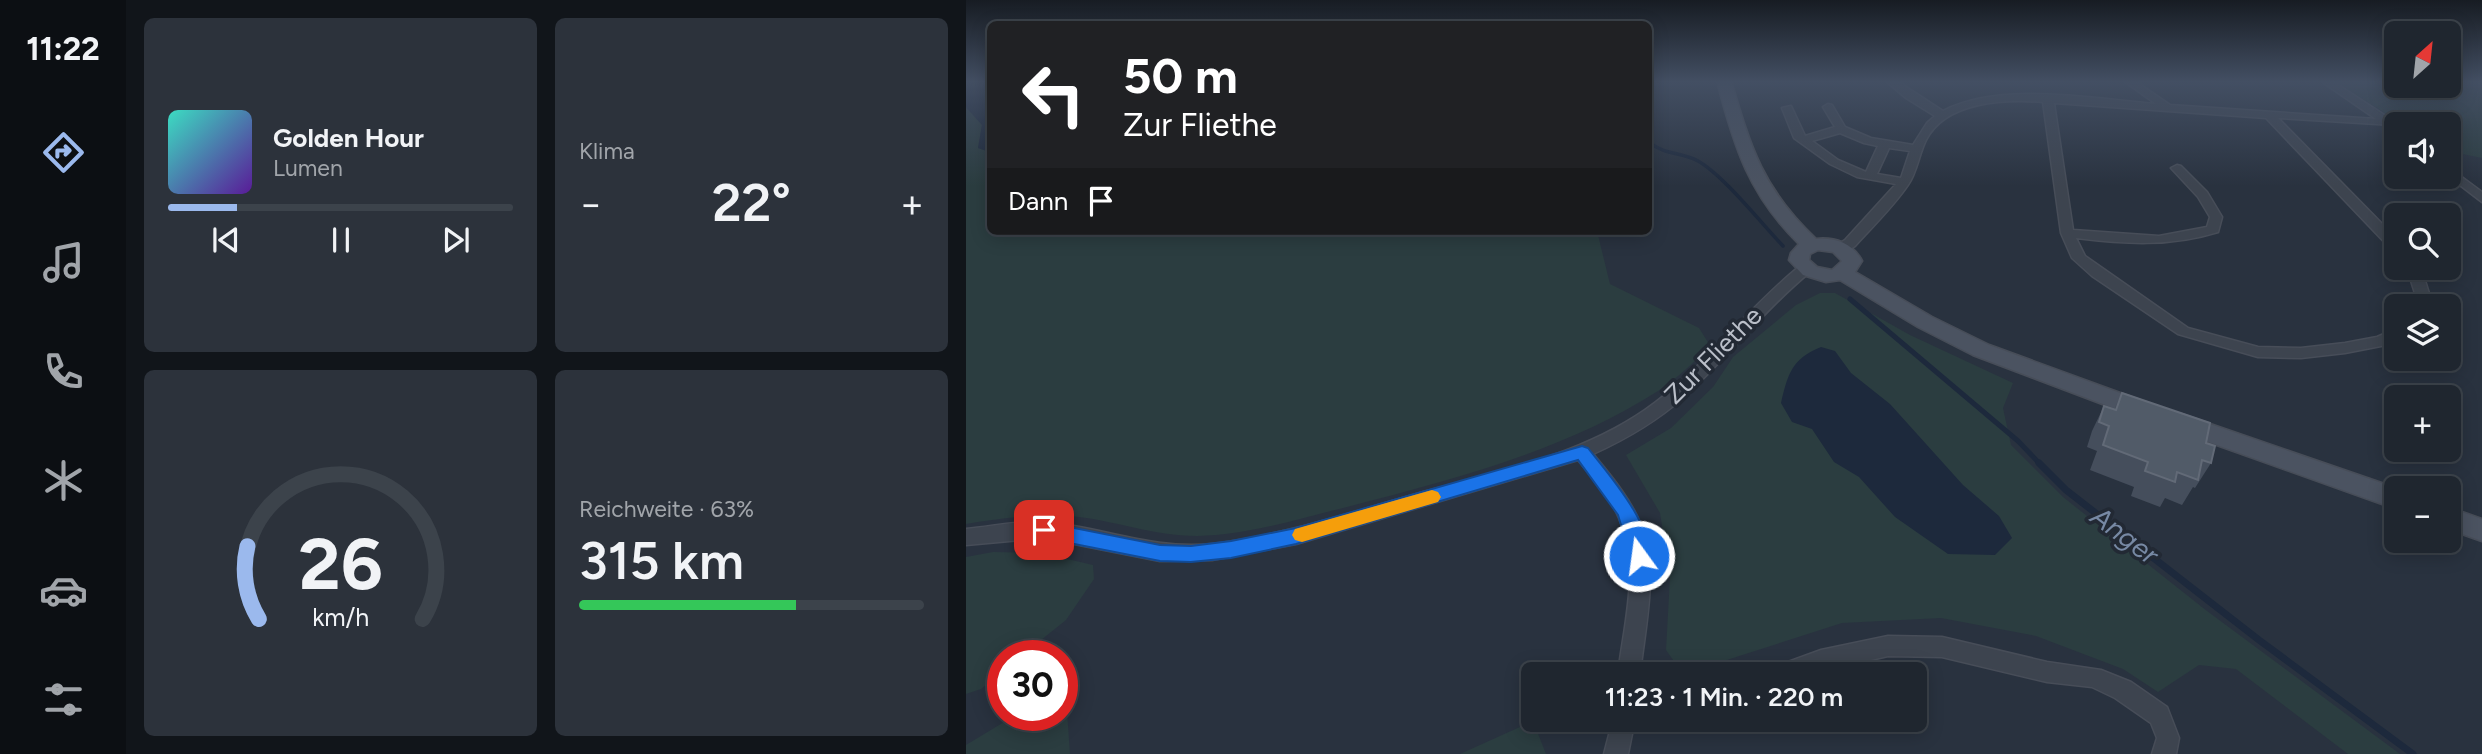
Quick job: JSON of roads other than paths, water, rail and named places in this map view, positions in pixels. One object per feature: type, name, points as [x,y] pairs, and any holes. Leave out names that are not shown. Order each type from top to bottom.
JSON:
[{"type":"street","points":[[1734,116],[1743,151],[1758,186],[1774,209],[1811,246]]},
{"type":"street","points":[[1790,116],[1798,136],[1834,162],[1861,175],[1905,182]]},
{"type":"street","points":[[1833,116],[1841,129],[1868,141],[1917,149]]},
{"type":"street","points":[[1842,248],[1850,243],[1905,182],[1928,128],[1943,116]]},
{"type":"street","points":[[2050,116],[2067,233],[2079,258],[2183,331],[2258,352],[2301,353],[2384,340]]},
{"type":"street","points":[[2270,116],[2384,234]]},
{"type":"street","points":[[2291,116],[2384,125]]},
{"type":"street","points":[[1804,140],[1841,129]]},
{"type":"street","points":[[1870,176],[1885,144]]},
{"type":"street","points":[[2067,233],[2149,239],[2189,238],[2213,229],[2216,217],[2203,195],[2177,168]]},
{"type":"street","points":[[2461,181],[2482,198]]},
{"type":"street","points":[[1830,244],[1842,248],[1852,261],[1842,273],[1827,276],[1805,269],[1798,257],[1802,250],[1811,246],[1830,244]]},
{"type":"street","name":"Zur Fliethe","points":[[966,537],[1044,530],[1160,553],[1212,552],[1296,536],[1582,452],[1648,415],[1679,393],[1755,313],[1805,269]]},
{"type":"street","points":[[1842,273],[1925,322],[2002,359],[2384,495]]},
{"type":"street","points":[[1582,452],[1626,512],[1637,542],[1636,602],[1630,662]]},
{"type":"street","points":[[2461,523],[2482,530]]},
{"type":"street","points":[[1815,662],[1888,646],[1942,647],[2047,672],[2094,677],[2123,690],[2159,715],[2168,738],[2164,754]]},
{"type":"street","points":[[1616,754],[1623,732]]},
{"type":"water","points":[[974,116],[987,116],[987,151],[978,148],[982,125]]},
{"type":"water","points":[[1821,347],[1835,351],[1851,373],[1890,404],[1963,485],[1999,516],[2012,538],[1995,555],[1948,554],[1895,517],[1859,477],[1834,462],[1812,429],[1792,422],[1781,403],[1789,375],[1797,362]]},
{"type":"waterway","name":"Anger","points":[[1652,144],[1691,158],[1708,168],[1783,246]]},
{"type":"waterway","name":"Anger","points":[[1850,299],[2018,441],[2041,465]]},
{"type":"waterway","name":"Anger","points":[[2041,465],[2066,490],[2259,640],[2413,754]]}]
